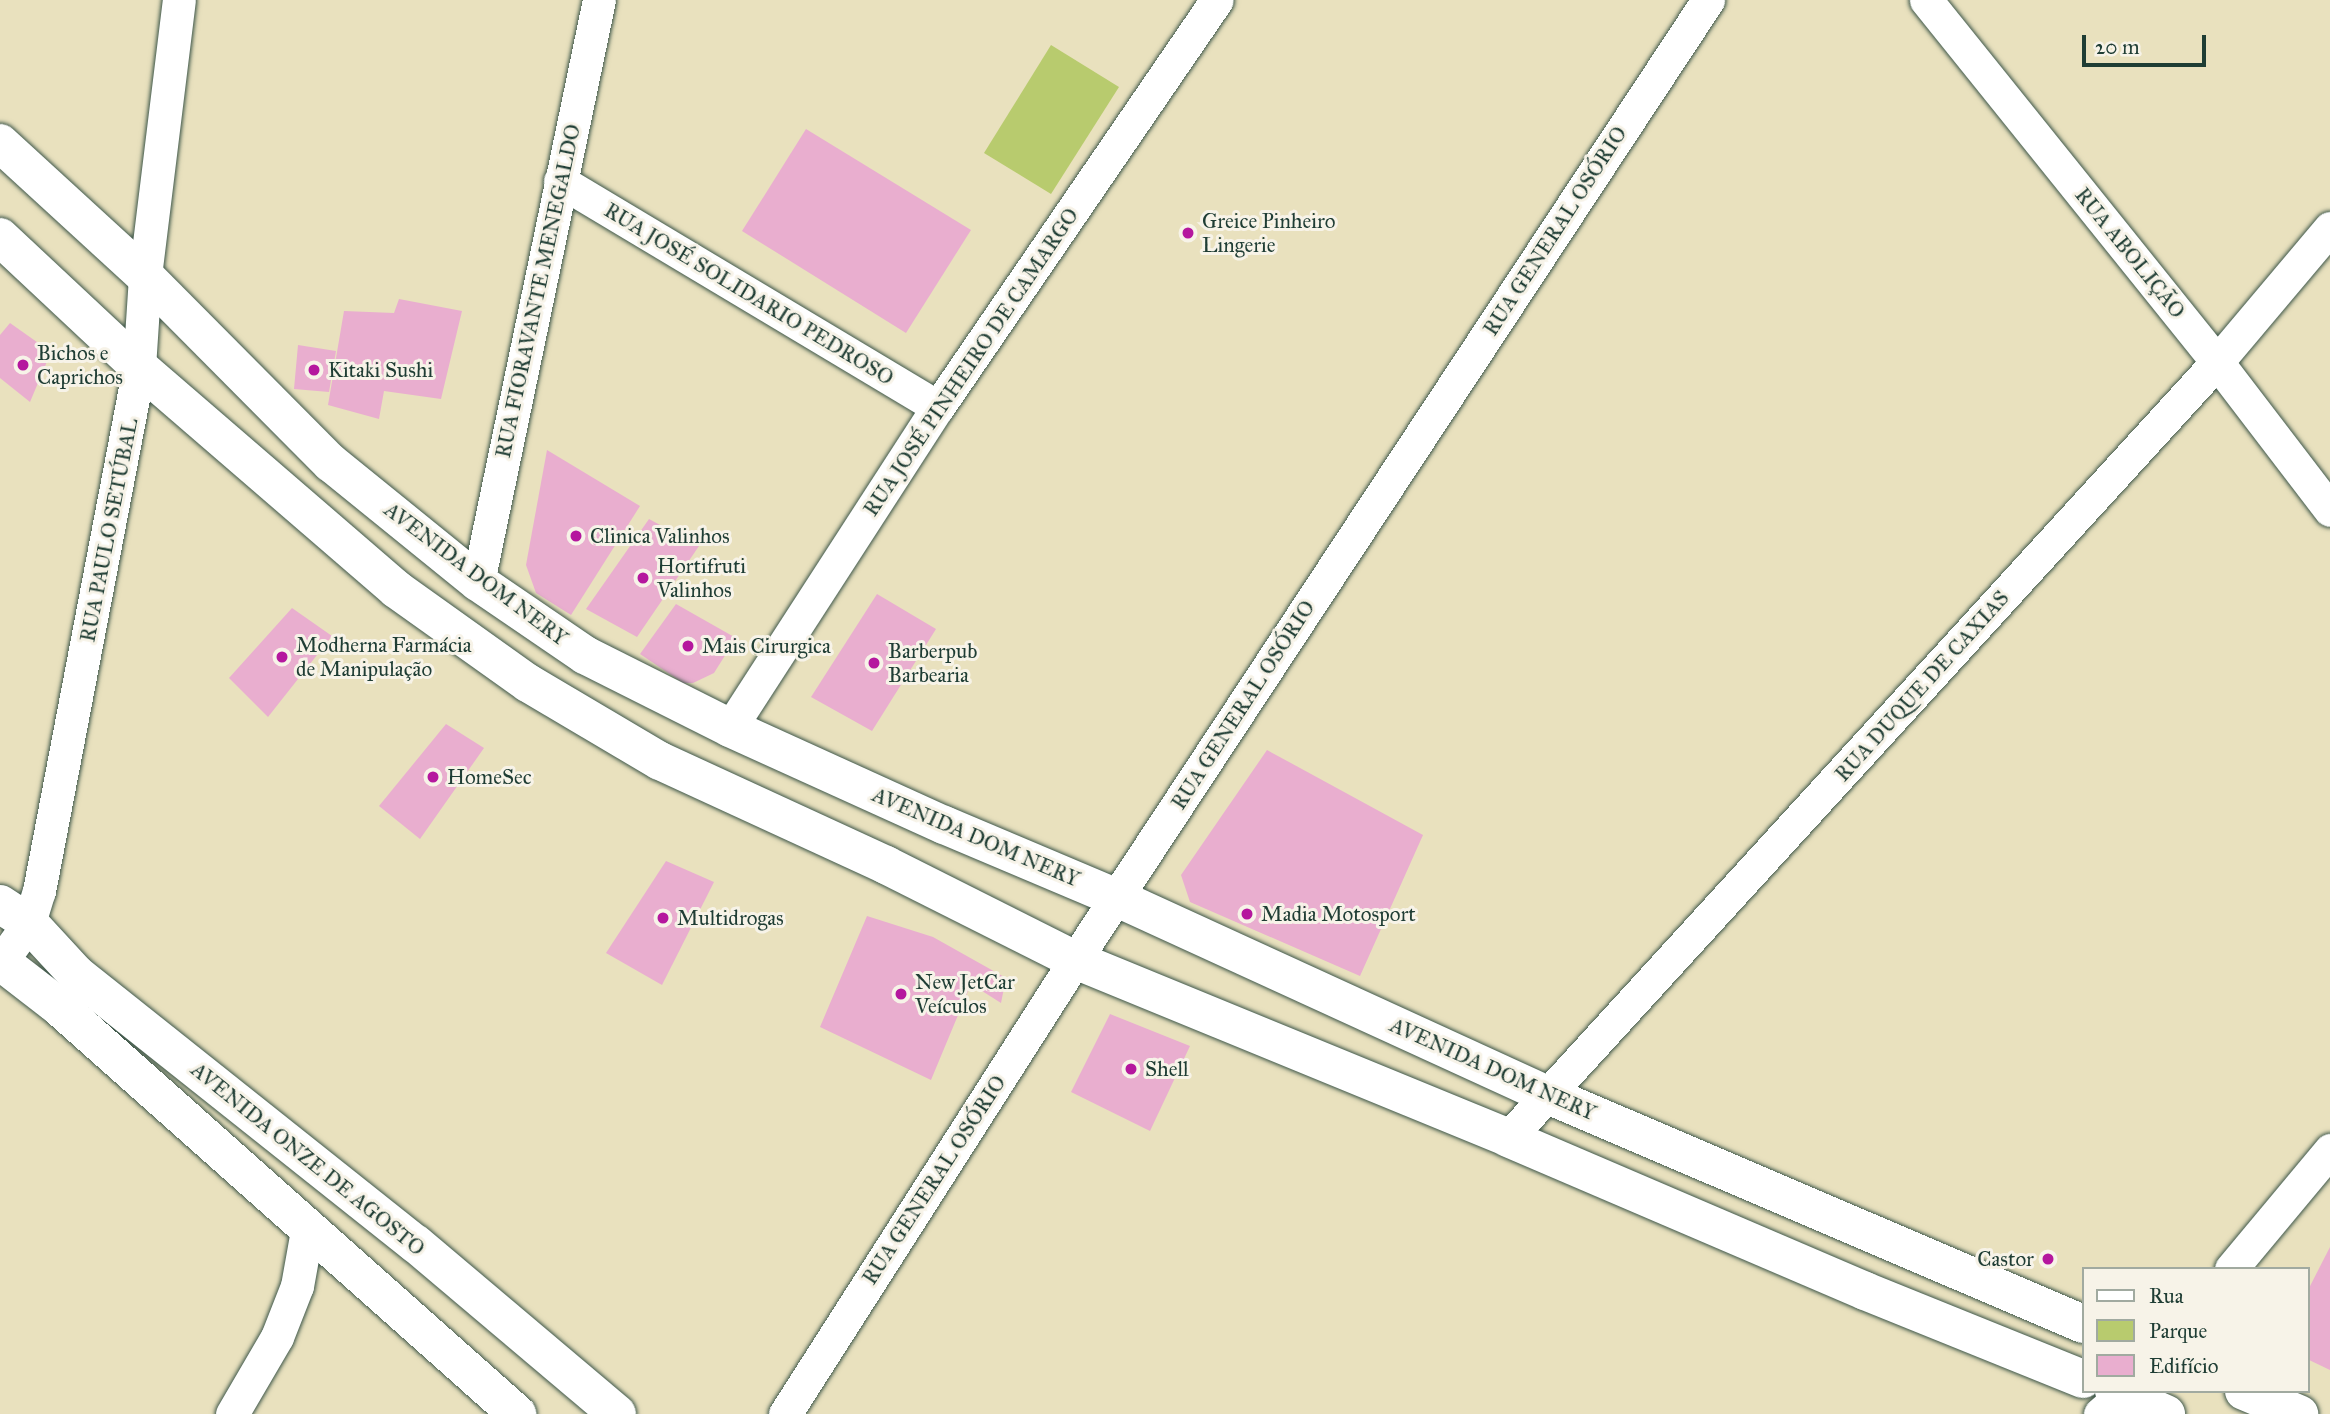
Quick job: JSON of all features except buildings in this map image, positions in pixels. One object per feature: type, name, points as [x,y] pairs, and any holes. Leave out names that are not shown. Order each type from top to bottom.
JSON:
[{"type":"main road","name":"AVENIDA DOM NERY","points":[[0,143],[145,276],[331,463],[478,582],[585,655],[730,728],[944,825],[1117,898],[1548,1095],[2082,1324]]},
{"type":"main road","points":[[0,237],[139,367],[396,589],[528,683],[660,761],[886,865],[1074,960],[1508,1138],[1865,1291],[2082,1379]]},
{"type":"main road","name":"AVENIDA ONZE DE AGOSTO","points":[[15,914],[76,974],[416,1244],[617,1414]]},
{"type":"main road","name":"AVENIDA ONZE DE AGOSTO","points":[[0,962],[57,1005],[308,1225],[517,1414]]},
{"type":"main road","points":[[2249,1393],[2299,1414]]},
{"type":"main road","points":[[2116,1398],[2166,1414]]},
{"type":"street","name":"RUA PAULO SETÚBAL","points":[[0,962],[15,914],[50,842],[139,367],[145,276],[179,0]]},
{"type":"street","name":"RUA FIORAVANTE MENEGALDO","points":[[478,582],[599,0]]},
{"type":"street","name":"RUA JOSÉ PINHEIRO DE CAMARGO","points":[[730,728],[937,407],[1217,0]]},
{"type":"street","name":"RUA GENERAL OSÓRIO","points":[[785,1414],[1074,960],[1708,0]]},
{"type":"street","name":"RUA ABOLIÇÃO","points":[[1926,0],[2217,362],[2330,510]]},
{"type":"street","name":"RUA JOSÉ SOLIDARIO PEDROSO","points":[[560,181],[937,407]]},
{"type":"street","name":"RUA DUQUE DE CAXIAS","points":[[1508,1138],[2217,362],[2330,228]]},
{"type":"street","points":[[2233,1267],[2330,1150]]},
{"type":"street","points":[[232,1414],[277,1337],[297,1286],[308,1225]]},
{"type":"green space","points":[[1051,45],[1119,87],[1051,194],[984,153]]},
{"type":"place","name":"Greice Pinheiro Lingerie","points":[[1188,233]]},
{"type":"place","name":"Bichos e Caprichos","points":[[23,365]]},
{"type":"place","name":"Kitaki Sushi","points":[[314,370]]},
{"type":"place","name":"Clinica Valinhos","points":[[576,536]]},
{"type":"place","name":"Hortifruti Valinhos","points":[[643,578]]},
{"type":"place","name":"Mais Cirurgica","points":[[688,646]]},
{"type":"place","name":"Modherna Farmácia de Manipulação","points":[[282,657]]},
{"type":"place","name":"Barberpub Barbearia","points":[[874,663]]},
{"type":"place","name":"HomeSec","points":[[433,777]]},
{"type":"place","name":"Madia Motosport","points":[[1247,914]]},
{"type":"place","name":"Multidrogas","points":[[663,918]]},
{"type":"place","name":"New JetCar Veículos","points":[[901,994]]},
{"type":"place","name":"Shell","points":[[1131,1069]]},
{"type":"place","name":"Castor","points":[[2048,1259]]}]
